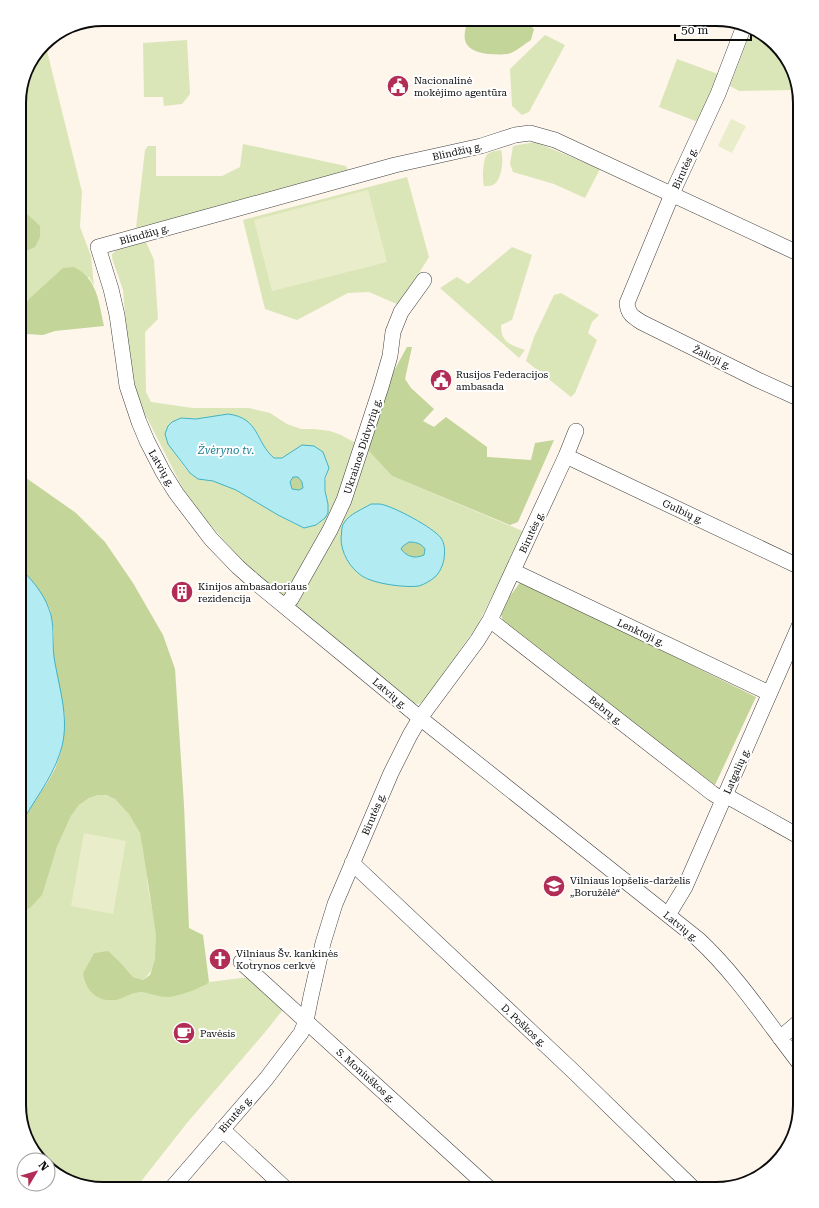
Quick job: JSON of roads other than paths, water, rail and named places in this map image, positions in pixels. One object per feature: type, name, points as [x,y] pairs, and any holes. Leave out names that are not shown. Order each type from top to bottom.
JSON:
[{"type":"street","name":"Birutės g.","points":[[628,310],[627,303],[672,195],[718,94],[742,31]]},
{"type":"street","name":"Blindžių g.","points":[[98,247],[395,165],[481,146],[515,135],[530,133],[555,140],[793,251]]},
{"type":"street","name":"Latvių g.","points":[[98,247],[111,289],[127,386],[132,404],[147,441],[160,466],[176,493],[211,539],[238,568],[284,606],[420,718],[668,915],[712,952],[793,1055]]},
{"type":"street","name":"Ukrainos Didvyrių g.","points":[[284,606],[291,599],[344,500],[381,387],[390,356],[393,332],[401,312],[424,280]]},
{"type":"street","name":"Žalioji g.","points":[[628,310],[641,322],[793,396]]},
{"type":"street","name":"Birutės g.","points":[[177,1182],[266,1079],[301,1033],[306,1021],[310,996],[335,904],[391,773],[420,718],[477,641],[490,620],[566,456],[576,431]]},
{"type":"street","name":"Gulbių g.","points":[[566,456],[793,564]]},
{"type":"street","name":"Lenktoji g.","points":[[513,571],[769,693]]},
{"type":"street","name":"Bebrų g.","points":[[490,620],[712,793],[724,797],[793,833]]},
{"type":"street","name":"Latgalių g.","points":[[668,915],[685,887],[769,693],[793,651]]},
{"type":"street","name":"D. Poškos g.","points":[[352,863],[573,1071],[687,1182]]},
{"type":"street","name":"S. Moniuškos g.","points":[[241,962],[482,1182]]},
{"type":"street","points":[[780,1038],[793,1027]]},
{"type":"street","points":[[222,1130],[278,1182]]},
{"type":"water","name":"Žvėryno tv.","points":[[228,414],[238,416],[246,420],[252,425],[263,445],[274,458],[282,458],[302,445],[314,446],[323,452],[329,468],[325,478],[328,513],[325,518],[316,525],[304,528],[278,515],[236,490],[213,481],[198,479],[190,473],[168,444],[165,434],[168,426],[172,422],[181,418],[196,419]],"holes":[[[293,477],[298,477],[302,482],[303,488],[299,490],[292,489],[290,482]]]},
{"type":"water","points":[[371,504],[386,506],[413,518],[441,538],[445,553],[443,564],[435,577],[419,586],[398,586],[367,579],[354,569],[344,555],[341,544],[342,526],[349,517]],"holes":[[[409,542],[422,545],[425,549],[424,555],[417,557],[403,552],[401,549]]]},
{"type":"water","points":[[26,575],[40,591],[51,615],[54,657],[64,717],[63,741],[60,753],[52,773],[26,816]]},
{"type":"place","name":"Nacionalinė mokėjimo agentūra","points":[[398,86]]},
{"type":"place","name":"Rusijos Federacijos ambasada","points":[[441,380]]},
{"type":"place","name":"Kinijos ambasadoriaus rezidencija","points":[[182,592]]},
{"type":"place","name":"Vilniaus lopšelis-darželis „Boružėlė“","points":[[554,886]]},
{"type":"place","name":"Vilniaus Šv. kankinės Kotrynos cerkvė","points":[[220,959]]},
{"type":"place","name":"Pavėsis","points":[[184,1033]]}]
